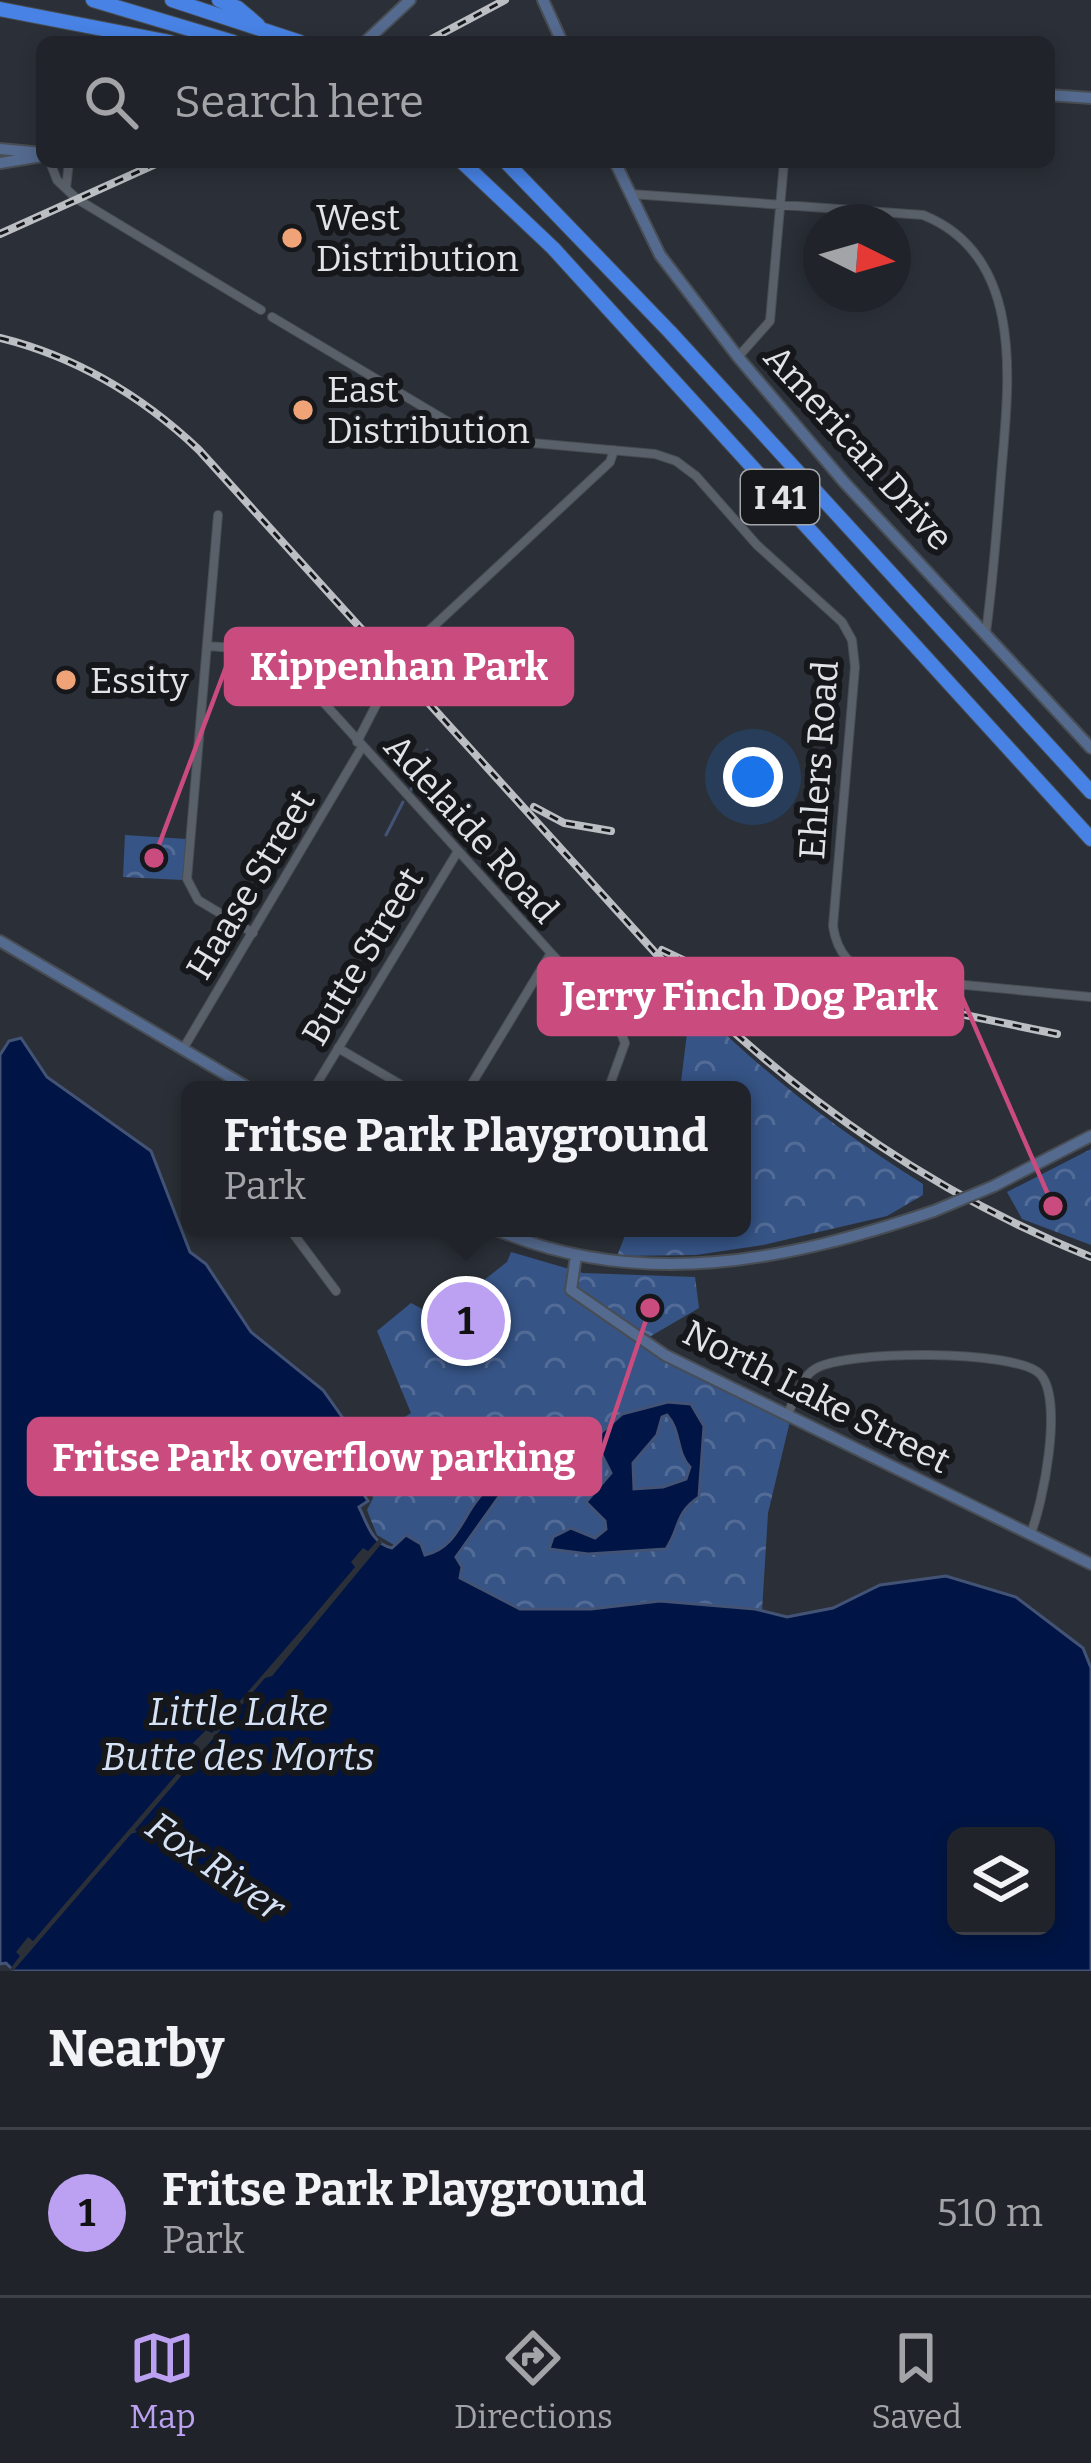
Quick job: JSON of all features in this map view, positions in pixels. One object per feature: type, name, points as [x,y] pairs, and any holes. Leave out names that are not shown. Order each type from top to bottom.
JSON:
[{"type":"highway","points":[[93,0],[212,36]]},
{"type":"highway","points":[[172,0],[284,36]]},
{"type":"highway","points":[[219,0],[238,8],[262,28]]},
{"type":"highway","points":[[0,9],[139,36]]},
{"type":"highway","name":"I 41","points":[[468,168],[553,248],[1091,839]]},
{"type":"highway","name":"I 41","points":[[512,168],[670,332],[1091,792]]},
{"type":"street","points":[[371,36],[410,0]]},
{"type":"street","points":[[543,0],[559,36]]},
{"type":"street","points":[[1055,95],[1091,98]]},
{"type":"street","points":[[0,149],[36,153]]},
{"type":"street","points":[[0,163],[36,155]]},
{"type":"street","points":[[53,168],[65,189],[261,310]]},
{"type":"street","points":[[65,189],[68,168]]},
{"type":"street","name":"American Drive","points":[[618,168],[668,267],[738,357],[844,482],[1091,748]]},
{"type":"street","points":[[738,357],[770,321],[783,168]]},
{"type":"street","points":[[629,194],[923,214],[935,219],[974,256],[993,288],[1010,356],[986,632]]},
{"type":"street","name":"Ehlers Road","points":[[272,317],[467,433],[664,456],[687,467],[752,539],[848,630],[855,668],[833,926],[846,960],[874,976],[1091,997]]},
{"type":"street","points":[[407,651],[610,462],[614,450]]},
{"type":"street","points":[[218,515],[187,879],[198,900],[253,932]]},
{"type":"street","name":"Adelaide Road","points":[[207,646],[262,650],[279,656],[624,1038],[611,1081]]},
{"type":"street","name":"Haase Street","points":[[183,1049],[359,744],[390,678]]},
{"type":"street","name":"Butte Street","points":[[318,1081],[458,851]]},
{"type":"street","points":[[0,941],[237,1081]]},
{"type":"street","points":[[473,1081],[550,953]]},
{"type":"street","points":[[338,1048],[395,1081]]},
{"type":"street","points":[[519,1237],[577,1256],[656,1266],[725,1263],[934,1211],[1091,1136]]},
{"type":"street","points":[[296,1237],[336,1291]]},
{"type":"street","name":"North Lake Street","points":[[577,1256],[570,1284],[577,1295],[665,1354],[1091,1564]]},
{"type":"street","points":[[787,1416],[808,1374],[831,1363],[949,1357],[1029,1366],[1047,1384],[1050,1401],[1043,1499],[1030,1534]]},
{"type":"green space","points":[[125,835],[186,839],[183,880],[123,877]]},
{"type":"green space","points":[[691,1001],[802,1099],[923,1184],[923,1195],[887,1216],[763,1245],[696,1255],[617,1256],[624,1237],[751,1237],[751,1081],[681,1081]]},
{"type":"green space","points":[[1091,1149],[1091,1245],[1022,1219],[1007,1192]]},
{"type":"green space","points":[[511,1252],[583,1273],[695,1277],[699,1308],[639,1343],[677,1368],[790,1421],[768,1513],[762,1611],[660,1601],[591,1609],[520,1609],[377,1535],[367,1510],[373,1498],[364,1444],[411,1413],[377,1331],[411,1303],[437,1317],[507,1262]]},
{"type":"water","name":"Little Lake Butte des Morts","points":[[21,1038],[47,1077],[151,1151],[190,1252],[206,1264],[251,1332],[323,1390],[362,1445],[364,1462],[348,1484],[353,1494],[361,1490],[368,1501],[359,1507],[371,1532],[385,1546],[392,1548],[406,1535],[421,1544],[425,1555],[443,1547],[511,1458],[555,1422],[560,1428],[540,1450],[565,1453],[566,1467],[538,1466],[513,1477],[456,1557],[462,1567],[460,1578],[520,1609],[591,1609],[660,1601],[755,1609],[787,1617],[833,1608],[880,1585],[946,1576],[1016,1597],[1083,1648],[1091,1668],[1091,1971],[14,1971],[0,1964],[0,1055],[9,1041]]},
{"type":"water","points":[[668,1402],[691,1404],[704,1426],[699,1497],[682,1515],[666,1549],[588,1554],[549,1549],[553,1537],[571,1528],[595,1538],[606,1529],[605,1521],[586,1502],[611,1473],[597,1445],[598,1435],[622,1414]],"holes":[[[667,1415],[690,1467],[686,1479],[634,1489],[633,1463]]]},
{"type":"pier","points":[[379,1539],[382,1543],[272,1676],[265,1678],[137,1832],[10,1969],[28,1937],[33,1941],[176,1775],[172,1770],[194,1742],[206,1730],[212,1733],[355,1567],[351,1562],[363,1548],[368,1551]]},
{"type":"waterway","points":[[411,790],[427,750]]},
{"type":"waterway","points":[[386,835],[403,802]]},
{"type":"railway","points":[[437,36],[505,0]]},
{"type":"railway","points":[[0,234],[147,168]]},
{"type":"railway","points":[[0,338],[56,356],[107,381],[155,412],[199,450],[689,990],[780,1072],[928,1176],[1091,1257]]},
{"type":"railway","points":[[534,807],[564,823],[611,831]]},
{"type":"railway","points":[[662,950],[698,967],[771,975],[1057,1034]]},
{"type":"place","name":"West Distribution","points":[[292,238]]},
{"type":"place","name":"East Distribution","points":[[303,410]]},
{"type":"place","name":"Essity","points":[[66,680]]},
{"type":"place","name":"Kippenhan Park","points":[[154,858]]},
{"type":"place","name":"Jerry Finch Dog Park","points":[[1053,1206]]},
{"type":"place","name":"Fritse Park overflow parking","points":[[650,1308]]},
{"type":"place","name":"Fritse Park Playground","points":[[466,1321]]},
{"type":"water label","name":"Fox River","points":[[216,1866]]}]
